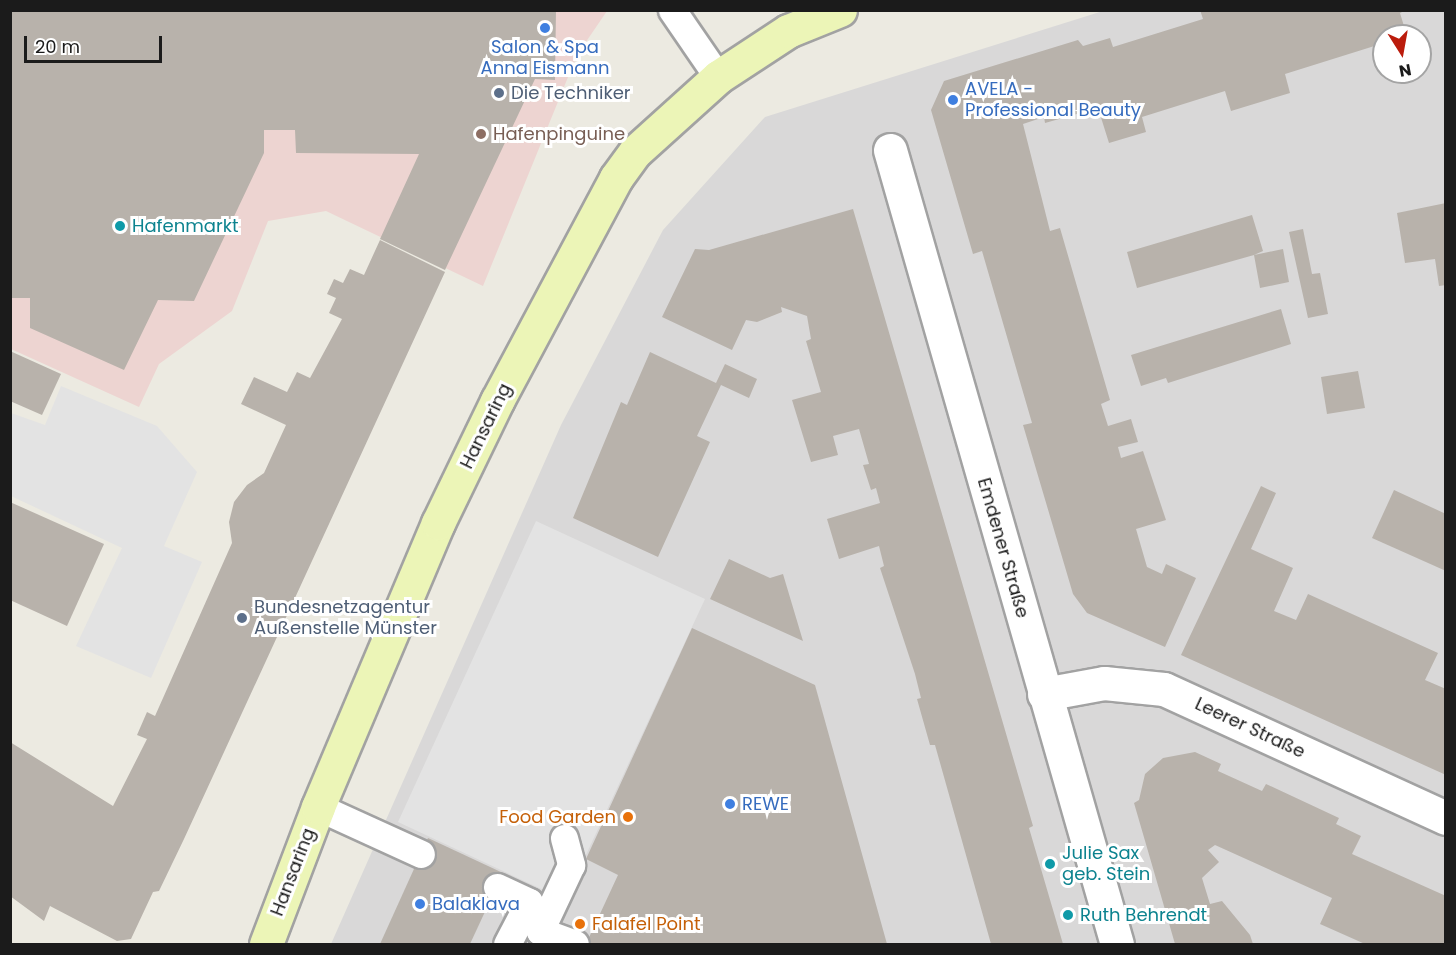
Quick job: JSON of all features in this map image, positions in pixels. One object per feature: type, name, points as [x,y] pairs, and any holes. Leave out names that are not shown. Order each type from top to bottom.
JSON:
[{"type":"main road","name":"Hansaring","points":[[266,945],[318,807],[438,523],[577,248],[634,152],[718,77],[788,31],[840,10]]},
{"type":"street","name":"Emdener Straße","points":[[890,150],[1117,945]]},
{"type":"street","name":"Leerer Straße","points":[[1044,693],[1104,683],[1164,689],[1446,818]]},
{"type":"lane","points":[[672,10],[718,77]]},
{"type":"lane","points":[[318,807],[421,854]]},
{"type":"lane","points":[[564,838],[571,865],[540,931],[575,945]]},
{"type":"lane","points":[[497,887],[529,902],[507,945]]},
{"type":"shaded area","name":"Hafenmarkt","points":[[11,11],[607,11],[577,55],[483,286],[326,211],[268,221],[232,311],[159,364],[139,407],[11,349]]},
{"type":"shaded area","points":[[1103,11],[1445,11],[1445,944],[331,944],[561,425],[663,230],[765,117]]},
{"type":"shaded area","points":[[61,386],[157,426],[197,472],[164,546],[202,562],[151,678],[76,646],[122,548],[11,496],[11,413],[45,425]]},
{"type":"shaded area","points":[[536,521],[705,599],[565,900],[398,822]]},
{"type":"building","name":"Hafenmarkt","points":[[10,10],[556,10],[555,80],[535,79],[445,270],[380,239],[419,154],[296,153],[295,130],[264,130],[264,153],[194,301],[158,300],[124,370],[30,328],[30,298],[10,298]]},
{"type":"building","points":[[1200,10],[1406,10],[1400,13],[1403,24],[1372,24],[1372,47],[1285,74],[1290,93],[1231,111],[1225,91],[1142,117],[1146,132],[1109,143],[1098,108],[1045,123],[1044,117],[1023,124],[1050,231],[1060,228],[1110,400],[1101,404],[1108,426],[1131,419],[1138,442],[1118,447],[1121,458],[1143,451],[1166,520],[1136,529],[1147,567],[1162,574],[1166,564],[1196,578],[1165,647],[1087,613],[1073,594],[1023,425],[1032,423],[982,251],[973,254],[931,110],[944,81],[1078,40],[1083,46],[1110,38],[1113,47],[1203,19]]},
{"type":"building","points":[[1446,203],[1446,285],[1439,286],[1435,259],[1405,263],[1397,213]]},
{"type":"building","points":[[853,209],[1033,826],[1029,828],[1063,944],[991,944],[935,745],[930,745],[917,699],[921,698],[915,674],[880,568],[884,566],[879,546],[839,559],[827,519],[880,503],[876,488],[871,490],[863,465],[869,464],[859,429],[833,436],[838,455],[811,462],[792,400],[821,392],[806,341],[811,339],[807,316],[781,307],[782,312],[757,322],[746,320],[732,350],[662,317],[695,249],[709,250]]},
{"type":"building","points":[[1252,215],[1263,251],[1137,288],[1127,252]]},
{"type":"building","points":[[1303,229],[1312,274],[1320,273],[1328,314],[1308,318],[1289,232]]},
{"type":"building","points":[[380,240],[445,272],[159,891],[153,892],[131,939],[117,941],[50,906],[44,921],[10,896],[10,742],[113,806],[147,739],[137,735],[147,712],[155,716],[232,543],[229,522],[234,502],[247,485],[264,473],[286,425],[241,404],[254,377],[287,392],[297,372],[310,378],[342,319],[329,313],[336,298],[327,294],[334,279],[343,283],[350,269],[364,275]]},
{"type":"building","points":[[1283,249],[1289,282],[1260,288],[1254,255]]},
{"type":"building","points":[[1281,309],[1291,344],[1168,383],[1166,378],[1141,386],[1131,355]]},
{"type":"building","points":[[10,351],[61,374],[42,415],[10,401]]},
{"type":"building","points":[[650,352],[716,383],[725,364],[757,379],[749,398],[721,385],[697,436],[710,442],[658,557],[573,518],[621,402],[627,405]]},
{"type":"building","points":[[1358,371],[1365,408],[1327,414],[1321,377]]},
{"type":"building","points":[[1261,486],[1276,493],[1251,549],[1293,568],[1274,611],[1296,620],[1308,594],[1438,653],[1425,680],[1446,689],[1446,775],[1181,655]]},
{"type":"building","points":[[1394,490],[1446,514],[1446,571],[1372,538]]},
{"type":"building","points":[[10,502],[104,544],[67,626],[10,600]]},
{"type":"building","points":[[729,559],[770,578],[783,574],[803,641],[710,599]]},
{"type":"building","name":"REWE","points":[[692,628],[815,685],[887,944],[586,944],[618,875],[586,859]]},
{"type":"building","points":[[1195,752],[1221,764],[1218,771],[1262,791],[1266,784],[1339,818],[1336,824],[1361,836],[1352,854],[1446,896],[1446,944],[1365,944],[1320,924],[1332,898],[1215,845],[1208,850],[1219,862],[1202,878],[1210,904],[1222,901],[1250,935],[1253,944],[1175,944],[1134,803],[1139,800],[1145,774],[1163,758]]},
{"type":"building","points":[[428,838],[503,873],[470,944],[380,944]]},
{"type":"place","name":"Salon & Spa Anna Eismann","points":[[545,28]]},
{"type":"place","name":"Die Techniker","points":[[499,93]]},
{"type":"place","name":"AVELA - Professional Beauty","points":[[953,100]]},
{"type":"place","name":"Hafenpinguine","points":[[481,134]]},
{"type":"place","name":"Hafenmarkt","points":[[120,226]]},
{"type":"place","name":"Bundesnetzagentur Außenstelle Münster","points":[[242,618]]},
{"type":"place","name":"REWE","points":[[730,804]]},
{"type":"place","name":"Food Garden","points":[[628,817]]},
{"type":"place","name":"Julie Sax geb. Stein","points":[[1050,864]]},
{"type":"place","name":"Balaklava","points":[[420,904]]},
{"type":"place","name":"Ruth Behrendt","points":[[1068,915]]},
{"type":"place","name":"Falafel Point","points":[[580,924]]}]
